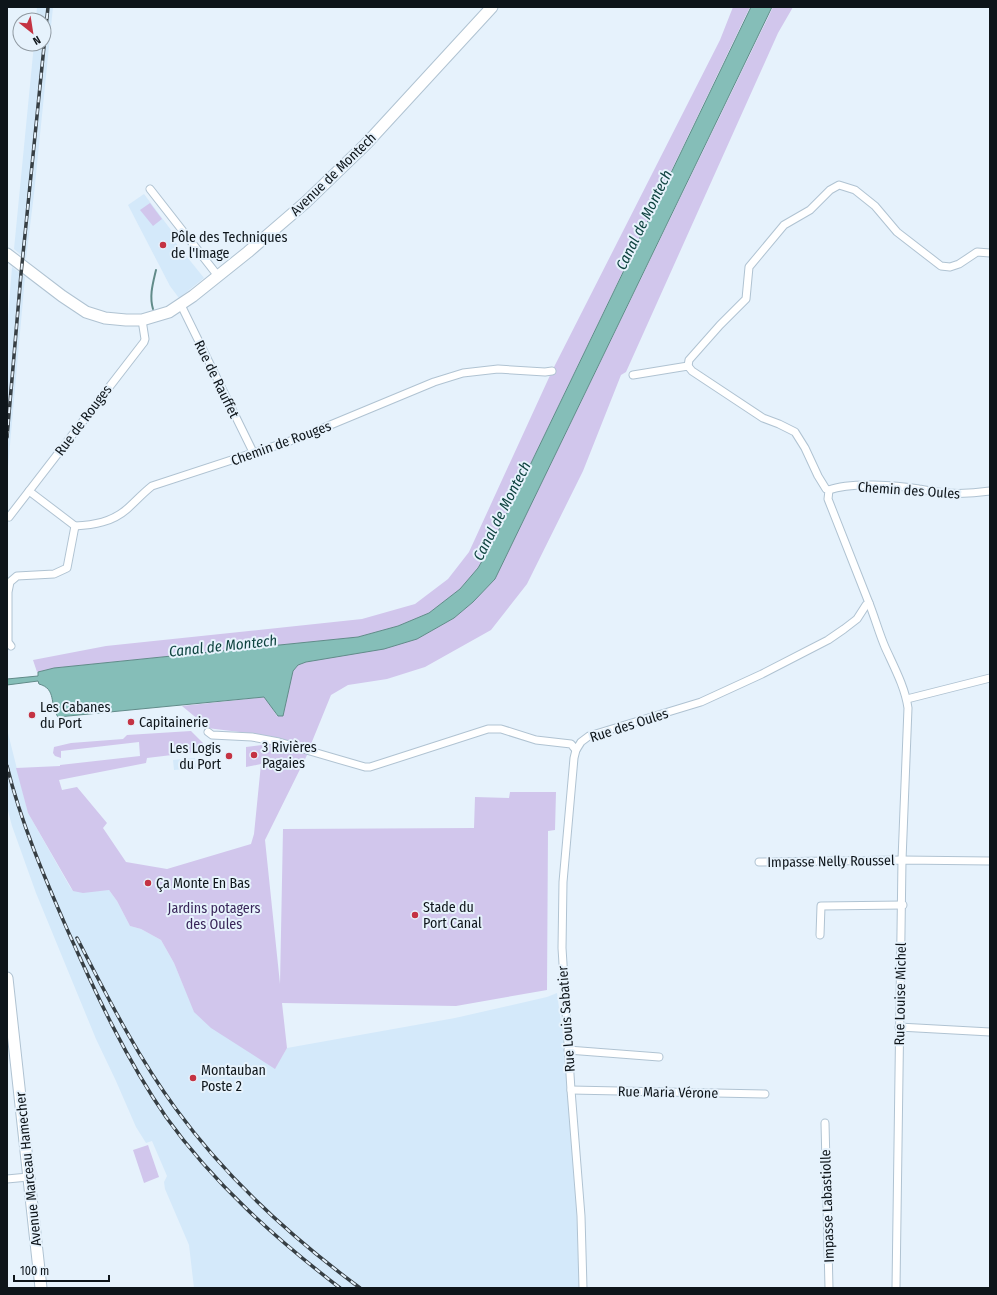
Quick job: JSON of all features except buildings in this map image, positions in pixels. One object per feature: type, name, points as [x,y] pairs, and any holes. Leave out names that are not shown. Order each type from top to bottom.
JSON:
[{"type":"main road","name":"Avenue de Montech","points":[[7,254],[86,312],[105,318],[142,320],[169,312],[181,305],[262,241],[306,202],[366,144],[492,7]]},
{"type":"main road","name":"Avenue Marceau Hamecher","points":[[7,978],[41,1288]]},
{"type":"street","points":[[869,603],[828,499],[829,490],[826,489],[818,476],[805,448],[795,432],[763,418],[692,371],[688,366],[689,360],[720,325],[746,299],[749,266],[784,225],[810,210],[830,190],[839,185],[855,190],[875,206],[897,232],[941,266],[950,267],[959,264],[977,252],[990,253]]},
{"type":"street","points":[[150,189],[218,276]]},
{"type":"street","name":"Rue de Rauffet","points":[[181,305],[254,454]]},
{"type":"street","name":"Rue de Rouges","points":[[9,517],[144,342],[145,339],[142,320]]},
{"type":"street","points":[[633,375],[688,366]]},
{"type":"street","name":"Chemin de Rouges","points":[[75,526],[98,524],[113,518],[126,510],[152,486],[300,438],[434,382],[463,373],[498,369],[545,372],[552,371]]},
{"type":"street","name":"Chemin des Oules","points":[[829,490],[839,486],[871,485],[917,488],[946,493],[973,493],[990,490]]},
{"type":"street","points":[[11,646],[8,642],[8,592],[10,582],[17,576],[54,574],[66,568],[75,526],[29,491]]},
{"type":"street","name":"Rue Louise Michel","points":[[869,603],[907,699],[908,708],[902,860],[903,905],[899,1027],[896,1288]]},
{"type":"street","name":"Rue des Oules","points":[[208,732],[212,735],[252,737],[279,742],[365,767],[370,767],[488,730],[501,729],[536,740],[571,744],[576,750],[580,742],[589,736],[701,702],[762,674],[828,640],[857,619],[869,603]]},
{"type":"street","points":[[907,699],[990,678]]},
{"type":"street","name":"Rue Louis Sabatier","points":[[576,750],[574,758],[563,884],[562,948],[568,1050],[581,1216],[583,1288]]},
{"type":"street","name":"Impasse Nelly Roussel","points":[[759,862],[902,860],[990,861]]},
{"type":"street","points":[[820,935],[821,906],[903,905]]},
{"type":"street","points":[[899,1027],[990,1032]]},
{"type":"street","points":[[568,1050],[659,1057]]},
{"type":"street","name":"Rue Maria Vérone","points":[[571,1090],[765,1094]]},
{"type":"street","name":"Impasse Labastiolle","points":[[825,1123],[829,1288]]},
{"type":"street","points":[[7,1180],[28,1178]]},
{"type":"shaded area","points":[[37,7],[53,7],[52,17],[52,12],[37,12]]},
{"type":"shaded area","points":[[751,7],[772,7],[495,579],[473,602],[454,618],[417,639],[384,649],[306,662],[298,665],[293,671],[283,716],[278,716],[264,697],[58,717],[55,712],[51,693],[45,686],[39,684],[38,681],[7,685],[7,679],[38,676],[38,672],[54,668],[358,637],[398,626],[429,613],[460,589],[478,568],[492,544]]},
{"type":"shaded area","points":[[33,52],[48,52],[26,259],[14,249]]},
{"type":"shaded area","name":"Pôle des Techniques de l'Image","points":[[144,194],[171,230],[171,237],[204,278],[179,298],[170,286],[128,205]]},
{"type":"shaded area","points":[[12,267],[25,277],[7,478],[7,328]]},
{"type":"shaded area","points":[[7,729],[28,813],[73,891],[109,890],[117,901],[130,926],[141,929],[161,940],[174,963],[194,1011],[275,1068],[287,1048],[455,1018],[547,997],[557,993],[565,1050],[576,1198],[579,1288],[194,1288],[189,1245],[165,1189],[164,1182],[167,1176],[152,1141],[146,1143],[136,1127],[96,1039],[36,893],[12,826],[7,807]]},
{"type":"shaded area","points":[[195,758],[196,768],[174,770],[173,760]]},
{"type":"green space","points":[[733,7],[750,7],[492,544],[478,568],[460,589],[429,613],[398,626],[358,637],[54,668],[37,672],[33,660],[106,646],[362,619],[415,604],[448,579],[469,552],[552,371],[720,40]]},
{"type":"green space","points":[[773,7],[793,7],[778,33],[626,372],[621,375],[583,471],[527,584],[491,630],[425,667],[387,679],[348,685],[331,695],[309,749],[256,734],[207,728],[182,706],[265,697],[277,716],[283,716],[293,671],[298,665],[306,662],[417,639],[454,618],[473,602],[495,579]]},
{"type":"green space","points":[[150,203],[162,219],[153,226],[140,210]]},
{"type":"green space","name":"Jardins potagers des Oules","points":[[191,731],[203,743],[205,751],[147,758],[146,763],[59,780],[62,790],[77,787],[107,823],[103,828],[126,862],[167,869],[251,844],[254,834],[261,764],[246,767],[246,747],[262,745],[263,739],[309,751],[265,840],[280,984],[283,829],[474,828],[475,797],[509,798],[510,792],[556,792],[555,830],[548,831],[547,990],[456,1006],[282,1003],[287,1048],[275,1069],[211,1028],[194,1012],[174,963],[161,940],[141,929],[130,926],[117,901],[109,890],[83,893],[73,891],[28,813],[16,768],[60,766],[140,756],[139,742],[61,751],[61,758],[55,756],[53,753],[54,747],[71,743],[123,739],[127,735]]},
{"type":"green space","points":[[148,1145],[159,1177],[144,1183],[133,1150]]},
{"type":"waterway","points":[[153,309],[151,294],[156,270]]},
{"type":"railway","points":[[7,437],[21,274],[48,7]]},
{"type":"railway","points":[[7,766],[26,829],[67,929],[112,1026],[151,1095],[185,1142],[225,1187],[269,1230],[340,1288]]},
{"type":"railway","points":[[77,938],[135,1047],[162,1089],[196,1135],[238,1183],[261,1206],[334,1269],[360,1288]]},
{"type":"place","name":"Pôle des Techniques de l'Image","points":[[163,245]]},
{"type":"place","name":"Les Cabanes du Port","points":[[32,715]]},
{"type":"place","name":"Capitainerie","points":[[131,722]]},
{"type":"place","name":"3 Rivières Pagaies","points":[[254,755]]},
{"type":"place","name":"Les Logis du Port","points":[[229,756]]},
{"type":"place","name":"Ça Monte En Bas","points":[[148,883]]},
{"type":"place","name":"Stade du Port Canal","points":[[415,915]]},
{"type":"place","name":"Montauban Poste 2","points":[[193,1078]]},
{"type":"water label","name":"Canal de Montech","points":[[644,220]]},
{"type":"water label","name":"Canal de Montech","points":[[502,511]]},
{"type":"water label","name":"Canal de Montech","points":[[223,646]]}]
